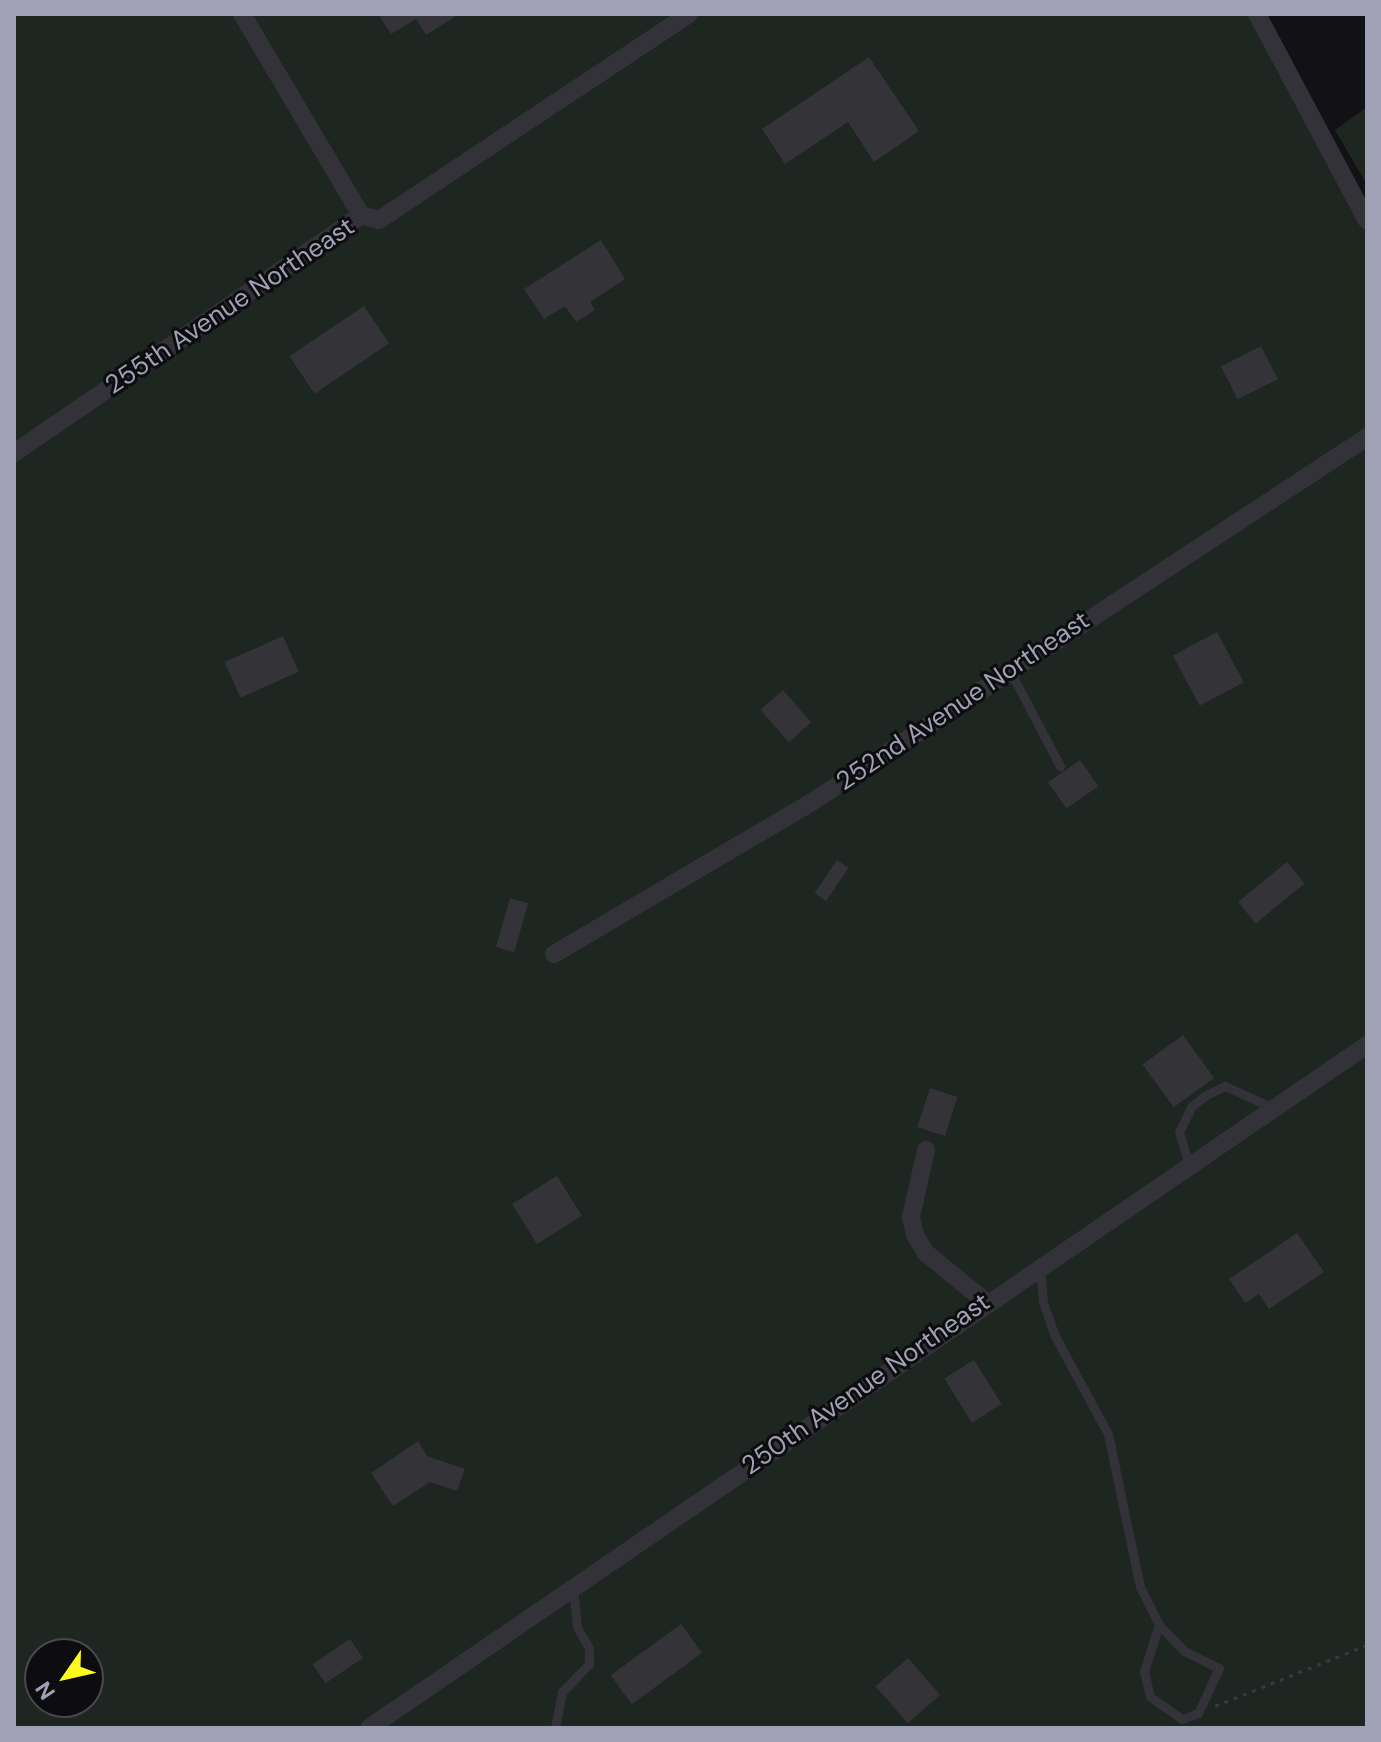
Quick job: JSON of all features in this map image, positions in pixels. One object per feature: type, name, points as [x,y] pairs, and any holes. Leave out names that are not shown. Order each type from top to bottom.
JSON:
[{"type":"street","points":[[242,14],[361,215]]},
{"type":"street","name":"255th Avenue Northeast","points":[[14,453],[361,215],[379,220],[689,14]]},
{"type":"street","points":[[1257,14],[1367,221]]},
{"type":"street","name":"252nd Avenue Northeast","points":[[554,954],[812,802],[1009,669],[1367,437]]},
{"type":"street","name":"250th Avenue Northeast","points":[[369,1728],[573,1584],[1367,1045]]},
{"type":"street","points":[[926,1150],[911,1217],[915,1235],[926,1253],[986,1302]]},
{"type":"lane","points":[[1009,669],[1060,766]]},
{"type":"lane","points":[[1189,1165],[1179,1132],[1191,1107],[1206,1095],[1225,1086],[1274,1108]]},
{"type":"lane","points":[[1040,1265],[1043,1302],[1055,1336],[1108,1434],[1140,1587],[1159,1625],[1184,1651],[1219,1668],[1198,1713],[1182,1719],[1150,1697],[1144,1671],[1159,1625]]},
{"type":"lane","points":[[555,1728],[562,1692],[589,1664],[589,1648],[577,1627],[573,1584]]},
{"type":"path","points":[[1198,1713],[1367,1645]]},
{"type":"shaded area","points":[[14,14],[1257,14],[1367,221],[1367,1728],[14,1728]]},
{"type":"shaded area","points":[[1367,107],[1367,185],[1335,130]]},
{"type":"building","points":[[378,14],[459,14],[426,35],[416,19],[391,34]]},
{"type":"building","points":[[869,57],[919,131],[874,162],[848,122],[785,164],[762,129]]},
{"type":"building","points":[[601,240],[625,279],[590,302],[595,310],[576,322],[565,306],[544,319],[524,289]]},
{"type":"building","points":[[364,306],[389,343],[315,394],[289,356]]},
{"type":"building","points":[[1261,346],[1278,379],[1238,399],[1221,366]]},
{"type":"building","points":[[1217,632],[1244,682],[1200,706],[1173,655]]},
{"type":"building","points":[[283,636],[299,672],[240,698],[225,662]]},
{"type":"building","points":[[783,690],[811,722],[789,742],[760,710]]},
{"type":"building","points":[[1080,760],[1098,786],[1066,809],[1048,782]]},
{"type":"building","points":[[837,860],[849,868],[826,901],[815,893]]},
{"type":"building","points":[[1287,862],[1305,884],[1256,923],[1238,902]]},
{"type":"building","points":[[510,898],[528,903],[514,952],[496,947]]},
{"type":"building","points":[[1183,1035],[1214,1078],[1174,1107],[1143,1064]]},
{"type":"building","points":[[930,1088],[958,1097],[945,1136],[917,1127]]},
{"type":"building","points":[[557,1176],[582,1216],[537,1244],[512,1204]]},
{"type":"building","points":[[1297,1233],[1324,1272],[1269,1309],[1259,1294],[1245,1303],[1229,1279]]},
{"type":"building","points":[[974,1360],[1002,1404],[972,1423],[944,1379]]},
{"type":"building","points":[[418,1441],[427,1456],[465,1469],[457,1491],[430,1482],[393,1506],[371,1473]]},
{"type":"building","points":[[681,1624],[702,1653],[632,1704],[611,1675]]},
{"type":"building","points":[[350,1639],[363,1658],[326,1683],[313,1664]]},
{"type":"building","points":[[908,1658],[940,1695],[908,1723],[876,1686]]}]
